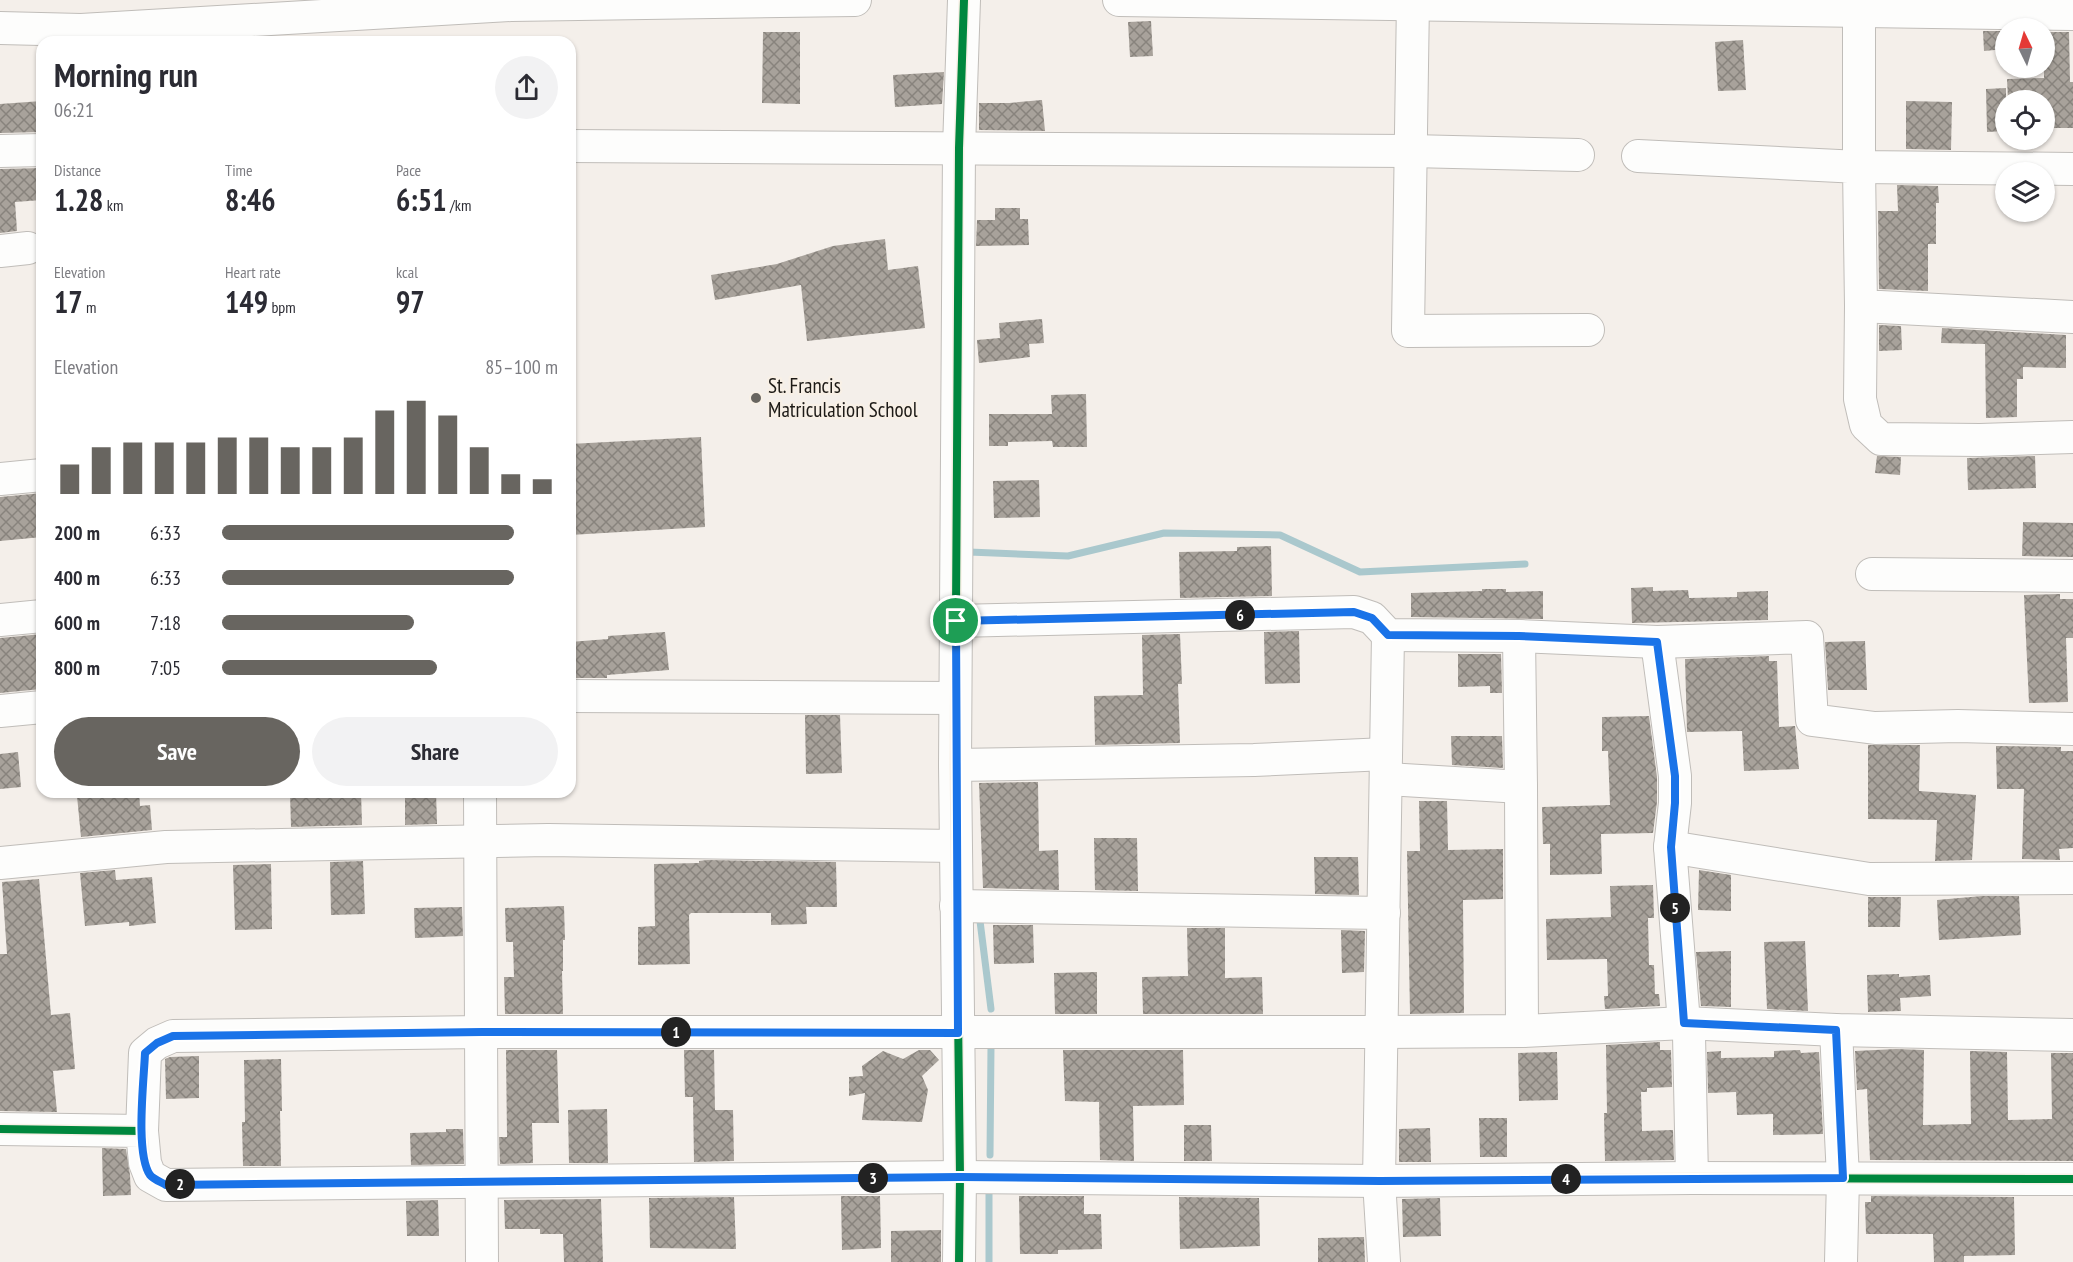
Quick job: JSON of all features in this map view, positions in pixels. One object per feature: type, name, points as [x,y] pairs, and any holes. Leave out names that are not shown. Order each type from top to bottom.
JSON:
[{"type":"street","points":[[0,28],[81,30],[511,5],[855,0]]},
{"type":"street","points":[[959,1262],[955,765],[959,148],[964,0]]},
{"type":"street","points":[[1119,0],[1859,6],[2073,14]]},
{"type":"street","points":[[1413,2],[1408,331],[1588,330]]},
{"type":"street","points":[[1859,6],[1860,399],[1866,425],[1881,439],[1980,440],[2073,437]]},
{"type":"street","points":[[576,146],[1411,151],[1578,155]]},
{"type":"street","points":[[0,151],[36,150]]},
{"type":"street","points":[[1638,156],[1859,167],[2073,169]]},
{"type":"street","points":[[1861,306],[2073,317]]},
{"type":"street","points":[[0,479],[36,476]]},
{"type":"street","points":[[1872,574],[2073,576]]},
{"type":"street","points":[[956,621],[1354,612],[1372,618],[1388,635],[1380,1181],[1384,1262]]},
{"type":"street","points":[[0,620],[36,617]]},
{"type":"street","points":[[1388,635],[1519,636],[1657,642],[1807,637],[1812,720],[1875,728],[1958,726],[2073,729]]},
{"type":"street","points":[[1519,636],[1521,1030]]},
{"type":"street","points":[[1657,642],[1675,776],[1671,847],[1684,1023],[1689,1035],[1692,1178]]},
{"type":"street","points":[[576,696],[956,699]]},
{"type":"street","points":[[0,711],[36,708]]},
{"type":"street","points":[[955,765],[1254,760],[1386,767],[1521,787]]},
{"type":"street","points":[[480,798],[482,1262]]},
{"type":"street","points":[[0,863],[166,847],[548,840],[956,846]]},
{"type":"street","points":[[1671,847],[1869,879],[2073,878]]},
{"type":"street","points":[[956,906],[1384,913]]},
{"type":"street","points":[[2073,1035],[1836,1030],[1684,1023],[1521,1030],[1382,1032],[482,1032],[173,1036],[157,1043],[145,1053],[141,1131],[145,1163],[150,1176],[166,1185],[960,1177],[1380,1181],[1692,1178],[2073,1179]]},
{"type":"street","points":[[1836,1030],[1843,1178],[1841,1262]]},
{"type":"street","points":[[0,1129],[141,1131]]},
{"type":"building","points":[[1151,21],[1153,56],[1130,57],[1128,22]]},
{"type":"building","points":[[1983,31],[1995,31],[1995,50],[1984,51]]},
{"type":"building","points":[[763,32],[800,32],[800,104],[762,103]]},
{"type":"building","points":[[2055,32],[2069,32],[2070,82],[2073,82],[2073,128],[2055,128],[2055,90],[2008,90],[2007,79],[2055,78]]},
{"type":"building","points":[[1743,40],[1746,90],[1718,91],[1715,42]]},
{"type":"building","points":[[944,72],[942,104],[895,107],[893,75]]},
{"type":"building","points":[[2006,88],[2006,90],[1995,90],[1995,132],[1987,132],[1986,89]]},
{"type":"building","points":[[1042,100],[1045,131],[979,130],[979,103]]},
{"type":"building","points":[[36,101],[36,132],[0,133],[0,104]]},
{"type":"building","points":[[1906,101],[1952,102],[1951,150],[1906,149]]},
{"type":"building","points":[[36,168],[36,200],[15,202],[17,231],[0,233],[0,169]]},
{"type":"building","points":[[1897,185],[1938,186],[1936,244],[1928,244],[1928,291],[1879,289],[1878,211],[1898,211]]},
{"type":"building","points":[[995,208],[1020,208],[1020,219],[1028,219],[1029,245],[976,246],[977,220],[995,220]]},
{"type":"building","points":[[885,239],[888,270],[918,266],[925,328],[807,341],[801,285],[715,300],[711,275],[777,264],[833,246]]},
{"type":"building","points":[[1042,319],[1044,343],[1029,344],[1030,357],[979,363],[977,340],[1000,338],[999,323]]},
{"type":"building","points":[[1879,325],[1901,326],[1902,350],[1879,351]]},
{"type":"building","points":[[1942,328],[2066,335],[2066,368],[2023,367],[2023,379],[2017,379],[2017,417],[1986,418],[1985,344],[1941,343]]},
{"type":"building","points":[[1086,394],[1087,447],[1053,447],[1052,441],[1008,442],[1008,446],[989,446],[989,414],[1052,414],[1051,395]]},
{"type":"building","points":[[701,437],[705,527],[576,535],[576,444]]},
{"type":"building","points":[[1877,456],[1901,457],[1900,475],[1875,473]]},
{"type":"building","points":[[2035,456],[2036,488],[1968,490],[1967,458]]},
{"type":"building","points":[[1039,480],[1040,517],[994,518],[993,481]]},
{"type":"building","points":[[36,494],[36,538],[0,541],[0,497]]},
{"type":"building","points":[[2023,522],[2073,523],[2073,557],[2022,556]]},
{"type":"building","points":[[1271,546],[1272,596],[1180,598],[1179,552],[1237,551],[1237,547]]},
{"type":"building","points":[[1653,587],[1653,591],[1688,590],[1689,598],[1737,597],[1737,592],[1768,591],[1768,620],[1632,623],[1631,588]]},
{"type":"building","points":[[1482,589],[1506,589],[1506,592],[1543,591],[1543,619],[1411,617],[1411,593],[1482,591]]},
{"type":"building","points":[[2060,594],[2060,599],[2073,599],[2073,638],[2066,638],[2068,702],[2029,703],[2024,595]]},
{"type":"building","points":[[1299,631],[1300,683],[1265,684],[1264,632]]},
{"type":"building","points":[[665,632],[669,670],[607,675],[607,678],[576,678],[576,642],[608,639],[608,636]]},
{"type":"building","points":[[1180,634],[1182,684],[1178,684],[1180,743],[1095,745],[1094,696],[1143,695],[1142,635]]},
{"type":"building","points":[[36,635],[36,690],[0,693],[0,638]]},
{"type":"building","points":[[1865,641],[1867,690],[1828,690],[1825,642]]},
{"type":"building","points":[[1458,654],[1501,654],[1502,693],[1490,693],[1490,686],[1458,687]]},
{"type":"building","points":[[1769,656],[1769,661],[1777,661],[1779,727],[1795,726],[1799,769],[1744,771],[1742,731],[1687,732],[1685,659]]},
{"type":"building","points":[[805,715],[840,715],[842,773],[806,774]]},
{"type":"building","points":[[1649,716],[1657,777],[1653,833],[1601,834],[1602,874],[1550,875],[1550,844],[1543,844],[1542,807],[1610,805],[1608,751],[1602,751],[1602,717]]},
{"type":"building","points":[[1451,736],[1502,736],[1503,768],[1452,765]]},
{"type":"building","points":[[1868,745],[1920,745],[1919,791],[1976,795],[1972,860],[1935,861],[1937,820],[1868,819]]},
{"type":"building","points":[[1996,746],[2061,747],[2061,751],[2073,751],[2073,848],[2059,849],[2060,860],[2022,859],[2024,789],[1997,789]]},
{"type":"building","points":[[18,752],[21,787],[0,789],[0,754]]},
{"type":"building","points":[[1038,782],[1039,851],[1058,850],[1059,890],[983,888],[979,783]]},
{"type":"building","points":[[77,798],[139,798],[140,806],[150,805],[152,830],[81,837]]},
{"type":"building","points":[[290,798],[361,798],[362,825],[291,827]]},
{"type":"building","points":[[405,798],[436,798],[437,824],[405,825]]},
{"type":"building","points":[[1419,801],[1447,801],[1448,850],[1503,849],[1503,899],[1463,900],[1464,1013],[1410,1014],[1407,851],[1420,851]]},
{"type":"building","points":[[1094,838],[1137,838],[1138,891],[1095,890]]},
{"type":"building","points":[[1314,857],[1358,857],[1359,895],[1315,894]]},
{"type":"building","points":[[363,861],[365,914],[331,915],[330,862]]},
{"type":"building","points":[[699,861],[836,862],[837,907],[806,907],[807,924],[771,925],[771,913],[691,913],[689,915],[690,964],[638,965],[638,927],[655,926],[654,864],[699,863]]},
{"type":"building","points":[[271,864],[272,929],[235,930],[233,865]]},
{"type":"building","points":[[115,870],[116,880],[152,877],[156,923],[129,926],[129,922],[85,926],[80,873]]},
{"type":"building","points":[[1699,870],[1731,875],[1731,911],[1698,910]]},
{"type":"building","points":[[39,879],[51,1015],[70,1013],[75,1069],[53,1071],[57,1112],[0,1111],[0,954],[7,954],[2,882]]},
{"type":"building","points":[[1653,885],[1654,918],[1648,918],[1649,965],[1654,965],[1655,994],[1659,994],[1660,1006],[1605,1009],[1604,996],[1608,996],[1607,959],[1547,960],[1546,919],[1611,917],[1610,886]]},
{"type":"building","points":[[1982,896],[2019,896],[2021,935],[1939,940],[1937,900]]},
{"type":"building","points":[[1868,897],[1901,897],[1900,927],[1868,927]]},
{"type":"building","points":[[564,906],[563,1014],[505,1014],[504,977],[514,977],[513,942],[506,942],[505,908]]},
{"type":"building","points":[[462,907],[463,936],[415,938],[414,908]]},
{"type":"building","points":[[993,925],[1033,925],[1034,963],[994,964]]},
{"type":"building","points":[[1187,928],[1225,928],[1225,978],[1262,977],[1263,1014],[1143,1014],[1142,977],[1188,976]]},
{"type":"building","points":[[1341,930],[1365,931],[1364,972],[1342,973]]},
{"type":"building","points":[[1805,941],[1808,1011],[1767,1009],[1764,942]]},
{"type":"building","points":[[1731,951],[1731,1007],[1701,1006],[1696,952]]},
{"type":"building","points":[[1097,972],[1097,1014],[1055,1014],[1054,973]]},
{"type":"building","points":[[1899,974],[1899,977],[1930,975],[1931,996],[1900,998],[1901,1011],[1868,1012],[1867,975]]},
{"type":"building","points":[[1660,1042],[1660,1050],[1671,1050],[1672,1087],[1647,1088],[1647,1092],[1641,1092],[1642,1131],[1673,1130],[1674,1160],[1605,1161],[1606,1045]]},
{"type":"building","points":[[506,1050],[557,1050],[559,1123],[532,1123],[533,1163],[500,1164],[499,1137],[507,1137]]},
{"type":"building","points":[[684,1050],[714,1050],[715,1110],[733,1110],[734,1161],[694,1162],[693,1097],[685,1097]]},
{"type":"building","points":[[919,1050],[930,1050],[939,1060],[922,1076],[928,1090],[922,1122],[862,1120],[865,1093],[849,1096],[849,1077],[863,1076],[862,1066],[883,1051],[903,1059]]},
{"type":"building","points":[[1063,1050],[1183,1050],[1184,1105],[1133,1106],[1134,1161],[1100,1160],[1099,1102],[1065,1101]]},
{"type":"building","points":[[1800,1050],[1801,1053],[1819,1052],[1823,1134],[1773,1135],[1773,1114],[1737,1115],[1736,1092],[1708,1093],[1707,1052],[1721,1051],[1721,1058],[1774,1057],[1774,1051]]},
{"type":"building","points":[[1924,1050],[1923,1125],[1971,1124],[1970,1051],[2007,1052],[2008,1120],[2052,1119],[2051,1053],[2073,1053],[2073,1161],[1870,1160],[1867,1089],[1857,1090],[1855,1051]]},
{"type":"building","points":[[1557,1052],[1558,1100],[1519,1101],[1518,1053]]},
{"type":"building","points":[[199,1056],[199,1098],[166,1099],[165,1059]]},
{"type":"building","points":[[281,1059],[281,1166],[243,1166],[244,1060]]},
{"type":"building","points":[[607,1109],[608,1163],[569,1163],[568,1110]]},
{"type":"building","points":[[1479,1118],[1507,1118],[1507,1157],[1480,1157]]},
{"type":"building","points":[[1184,1125],[1211,1125],[1212,1161],[1184,1161]]},
{"type":"building","points":[[1430,1128],[1431,1162],[1399,1162],[1399,1129]]},
{"type":"building","points":[[446,1129],[463,1129],[464,1164],[411,1165],[410,1133],[446,1132]]},
{"type":"building","points":[[102,1148],[126,1149],[131,1195],[103,1196]]},
{"type":"building","points":[[841,1196],[880,1196],[881,1248],[842,1250]]},
{"type":"building","points":[[1019,1196],[1084,1196],[1084,1214],[1101,1214],[1102,1249],[1058,1250],[1058,1254],[1020,1254]]},
{"type":"building","points":[[1871,1196],[2014,1197],[2015,1255],[1964,1256],[1964,1262],[1934,1262],[1933,1234],[1866,1234],[1865,1202],[1871,1202]]},
{"type":"building","points":[[734,1197],[736,1249],[650,1248],[649,1198]]},
{"type":"building","points":[[1179,1197],[1259,1198],[1260,1246],[1180,1249]]},
{"type":"building","points":[[1440,1198],[1441,1236],[1403,1237],[1402,1199]]},
{"type":"building","points":[[601,1199],[603,1262],[564,1262],[563,1234],[540,1234],[540,1229],[505,1229],[504,1200]]},
{"type":"building","points":[[438,1200],[439,1236],[407,1236],[406,1201]]},
{"type":"building","points":[[941,1230],[941,1262],[891,1262],[891,1231]]},
{"type":"building","points":[[1364,1237],[1365,1262],[1318,1262],[1318,1238]]},
{"type":"waterway","points":[[969,557],[969,552],[1068,556],[1164,533],[1280,535],[1360,572],[1525,564]]},
{"type":"waterway","points":[[980,921],[991,1009]]},
{"type":"waterway","points":[[990,1155],[991,1046]]},
{"type":"waterway","points":[[989,1189],[989,1262]]},
{"type":"cycle path","points":[[959,1262],[955,765],[959,148],[964,0]]},
{"type":"cycle path","points":[[0,1129],[142,1131],[145,1163],[150,1176],[166,1185],[960,1177],[1379,1181],[1692,1178],[2073,1179]]},
{"type":"place","name":"St. Francis Matriculation School","points":[[756,398]]},
{"type":"route","points":[[1354,612],[1372,618],[1388,635],[1519,636],[1657,642],[1675,776],[1671,847],[1684,1023],[1836,1030],[1843,1178],[1380,1181],[960,1177],[166,1185],[150,1176],[145,1163],[141,1131],[145,1053],[157,1043],[173,1036],[482,1032],[958,1033],[956,621],[1354,612]]}]
